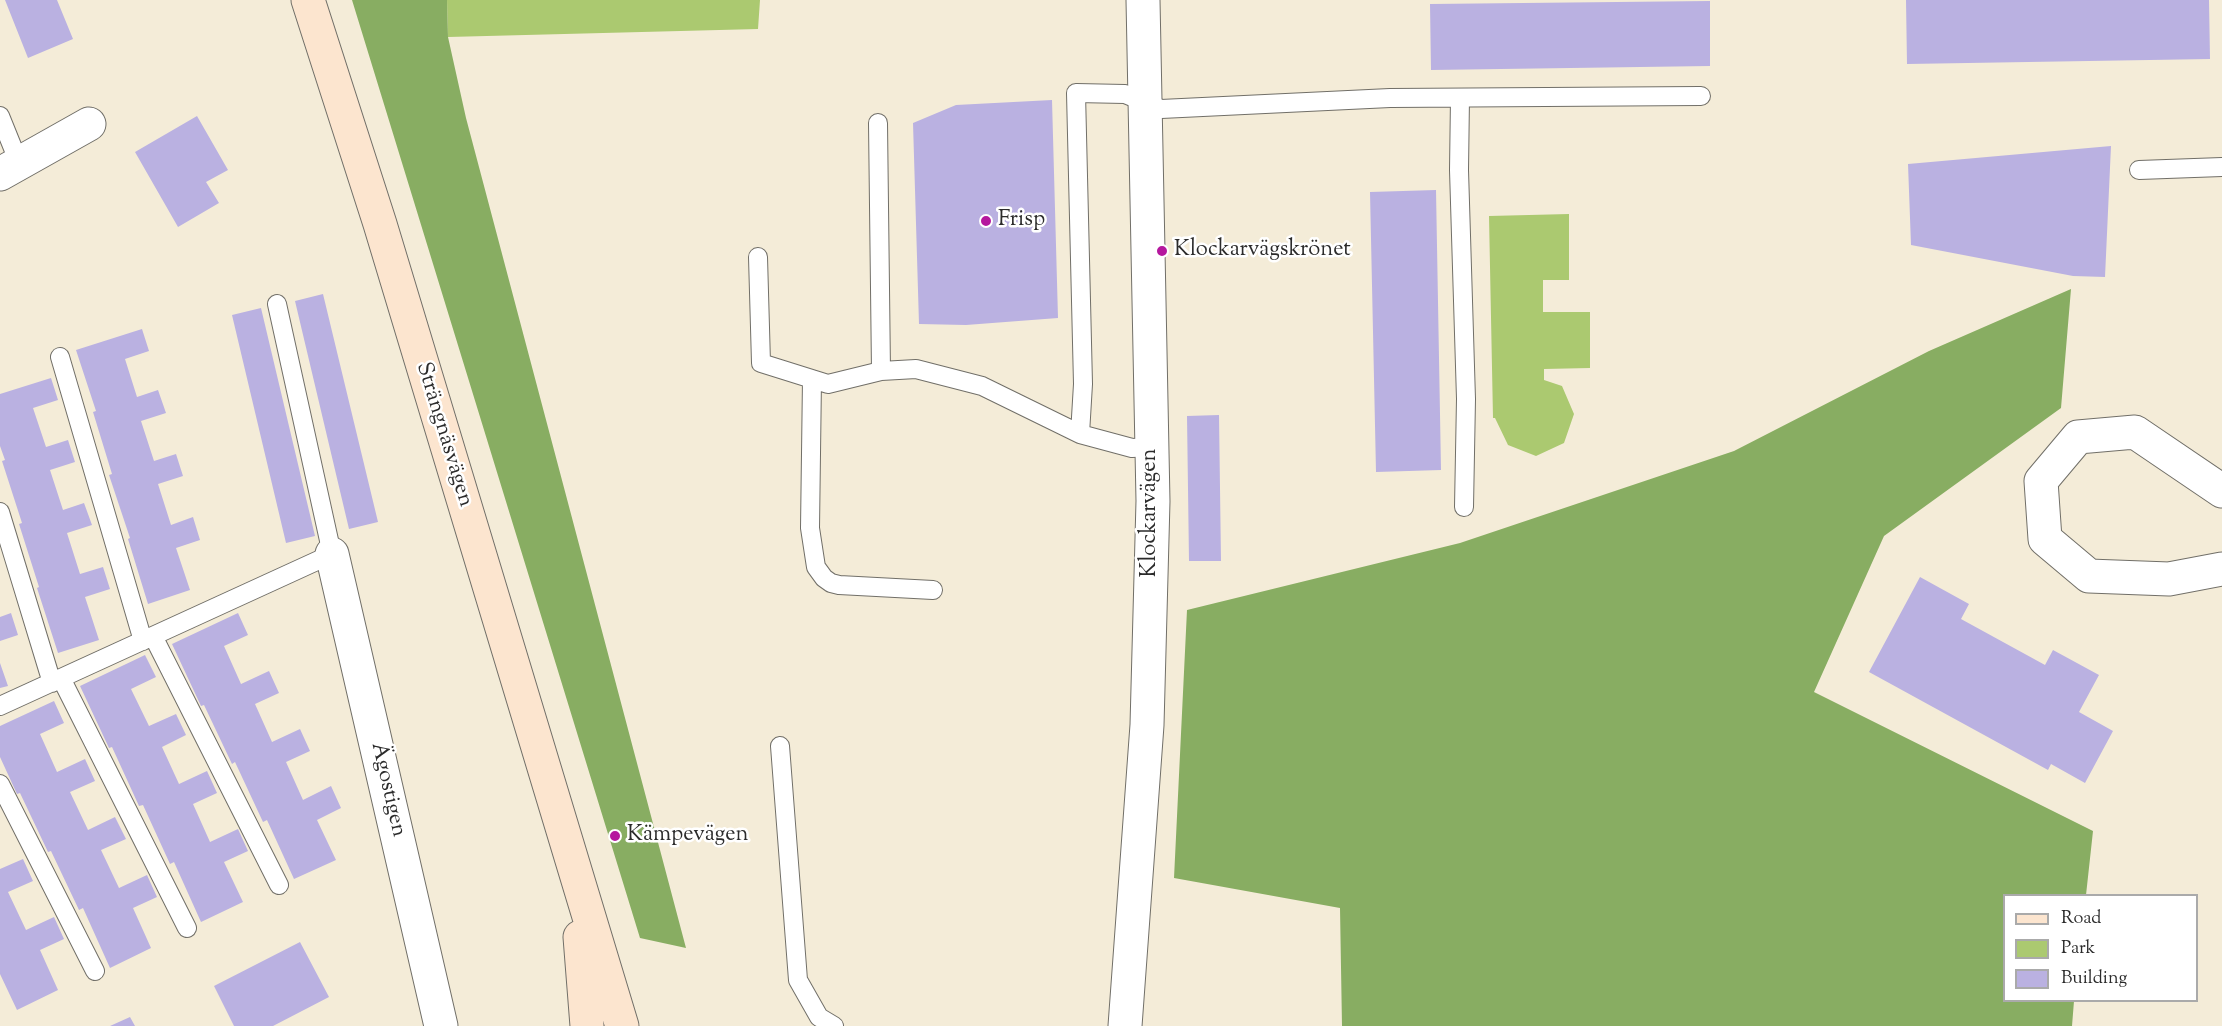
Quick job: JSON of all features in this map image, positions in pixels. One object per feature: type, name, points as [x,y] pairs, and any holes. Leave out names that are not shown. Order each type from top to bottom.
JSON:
[{"type":"main road","name":"Strängnäsvägen","points":[[308,0],[380,224],[622,1026]]},
{"type":"main road","name":"Strängnäsvägen","points":[[574,872],[587,1026]]},
{"type":"street","name":"Klockarvägen","points":[[1125,1026],[1147,725],[1153,513],[1143,0]]},
{"type":"street","points":[[10,169],[89,124]]},
{"type":"street","points":[[2222,491],[2135,432],[2078,437],[2041,481],[2045,539],[2089,576],[2169,579],[2222,569]]},
{"type":"street","name":"Ägostigen","points":[[332,554],[441,1026]]},
{"type":"lane","points":[[1080,434],[1083,384],[1076,93],[1125,94],[1161,109],[1390,98],[1701,96]]},
{"type":"lane","points":[[1460,98],[1466,399],[1464,507]]},
{"type":"lane","points":[[0,116],[10,169]]},
{"type":"lane","points":[[878,123],[881,371]]},
{"type":"lane","points":[[2139,170],[2222,167]]},
{"type":"lane","points":[[758,257],[761,363],[828,384],[881,371],[916,369],[982,387],[1080,434],[1132,448],[1152,447]]},
{"type":"lane","points":[[0,706],[332,554],[277,304]]},
{"type":"lane","points":[[60,357],[148,638],[279,885]]},
{"type":"lane","points":[[812,379],[810,528],[816,567],[824,578],[839,585],[933,590]]},
{"type":"lane","points":[[0,512],[56,680],[187,928]]},
{"type":"lane","points":[[780,746],[798,980],[819,1017],[834,1026]]},
{"type":"lane","points":[[0,784],[94,971]]},
{"type":"green space","points":[[352,0],[447,0],[448,37],[466,118],[686,948],[640,938]]},
{"type":"green space","points":[[447,0],[760,0],[758,29],[448,37]]},
{"type":"green space","points":[[1569,214],[1569,280],[1543,280],[1543,312],[1590,312],[1590,368],[1544,369],[1544,380],[1562,386],[1574,414],[1564,443],[1536,456],[1508,445],[1493,418],[1489,216]]},
{"type":"green space","points":[[2071,289],[2061,408],[1884,536],[1814,692],[2093,831],[2086,894],[2003,894],[2003,1002],[2074,1002],[2072,1026],[1342,1026],[1340,908],[1174,878],[1187,610],[1460,543],[1734,451],[1929,351]]},
{"type":"building","points":[[5,0],[57,0],[73,39],[28,58]]},
{"type":"building","points":[[1906,0],[2209,0],[2210,59],[1907,64]]},
{"type":"building","points":[[1710,1],[1710,66],[1431,70],[1430,4]]},
{"type":"building","name":"Frisp","points":[[1052,100],[1058,318],[966,325],[919,324],[913,123],[956,105]]},
{"type":"building","points":[[197,116],[228,170],[206,182],[219,203],[178,227],[135,152]]},
{"type":"building","points":[[2111,146],[2105,277],[2073,276],[1911,245],[1908,164]]},
{"type":"building","points":[[1436,190],[1441,470],[1376,472],[1370,192]]},
{"type":"building","points":[[323,294],[378,522],[349,529],[295,301]]},
{"type":"building","points":[[261,308],[315,536],[286,543],[232,315]]},
{"type":"building","points":[[142,329],[149,351],[125,359],[137,397],[158,390],[166,413],[141,421],[154,461],[176,454],[183,476],[158,484],[171,525],[193,517],[200,540],[176,548],[190,590],[148,604],[128,539],[130,538],[109,475],[112,474],[93,412],[96,411],[76,350]]},
{"type":"building","points":[[51,378],[58,400],[33,408],[46,447],[68,440],[75,462],[50,470],[63,510],[84,503],[92,525],[67,533],[80,574],[103,567],[110,589],[85,597],[99,640],[58,653],[19,524],[22,523],[2,461],[5,460],[0,446],[0,394]]},
{"type":"building","points":[[1219,415],[1221,561],[1189,561],[1187,416]]},
{"type":"building","points":[[1920,577],[1969,604],[1961,619],[2045,665],[2053,650],[2099,675],[2079,712],[2113,731],[2085,783],[2051,764],[2048,770],[1869,672]]},
{"type":"building","points":[[11,613],[18,635],[0,641],[0,617]]},
{"type":"building","points":[[238,613],[248,635],[224,646],[241,684],[269,671],[279,693],[255,704],[272,742],[300,729],[310,751],[286,762],[303,800],[331,786],[341,808],[317,820],[336,860],[294,879],[267,820],[263,822],[235,762],[232,764],[204,705],[201,706],[172,644]]},
{"type":"building","points":[[145,655],[156,677],[131,689],[149,726],[176,714],[186,735],[162,747],[179,784],[207,771],[217,793],[193,804],[210,842],[238,829],[248,851],[224,862],[243,902],[201,922],[174,862],[170,864],[143,805],[139,806],[112,747],[109,748],[80,686]]},
{"type":"building","points":[[0,663],[8,686],[0,688]]},
{"type":"building","points":[[54,701],[64,723],[40,734],[57,772],[85,759],[95,781],[70,792],[88,830],[115,817],[126,839],[101,850],[119,888],[147,875],[157,897],[133,908],[151,948],[110,968],[83,908],[79,910],[51,851],[48,852],[0,757],[0,726]]},
{"type":"building","points":[[23,859],[33,881],[8,892],[26,930],[54,917],[64,939],[40,950],[58,990],[17,1010],[0,974],[0,869]]},
{"type":"building","points":[[300,942],[329,997],[273,1026],[234,1026],[214,986]]},
{"type":"building","points":[[130,1017],[135,1026],[110,1026]]},
{"type":"place","name":"Frisp","points":[[986,221]]},
{"type":"place","name":"Klockarvägskrönet","points":[[1162,251]]},
{"type":"place","name":"Kämpevägen","points":[[615,836]]}]
